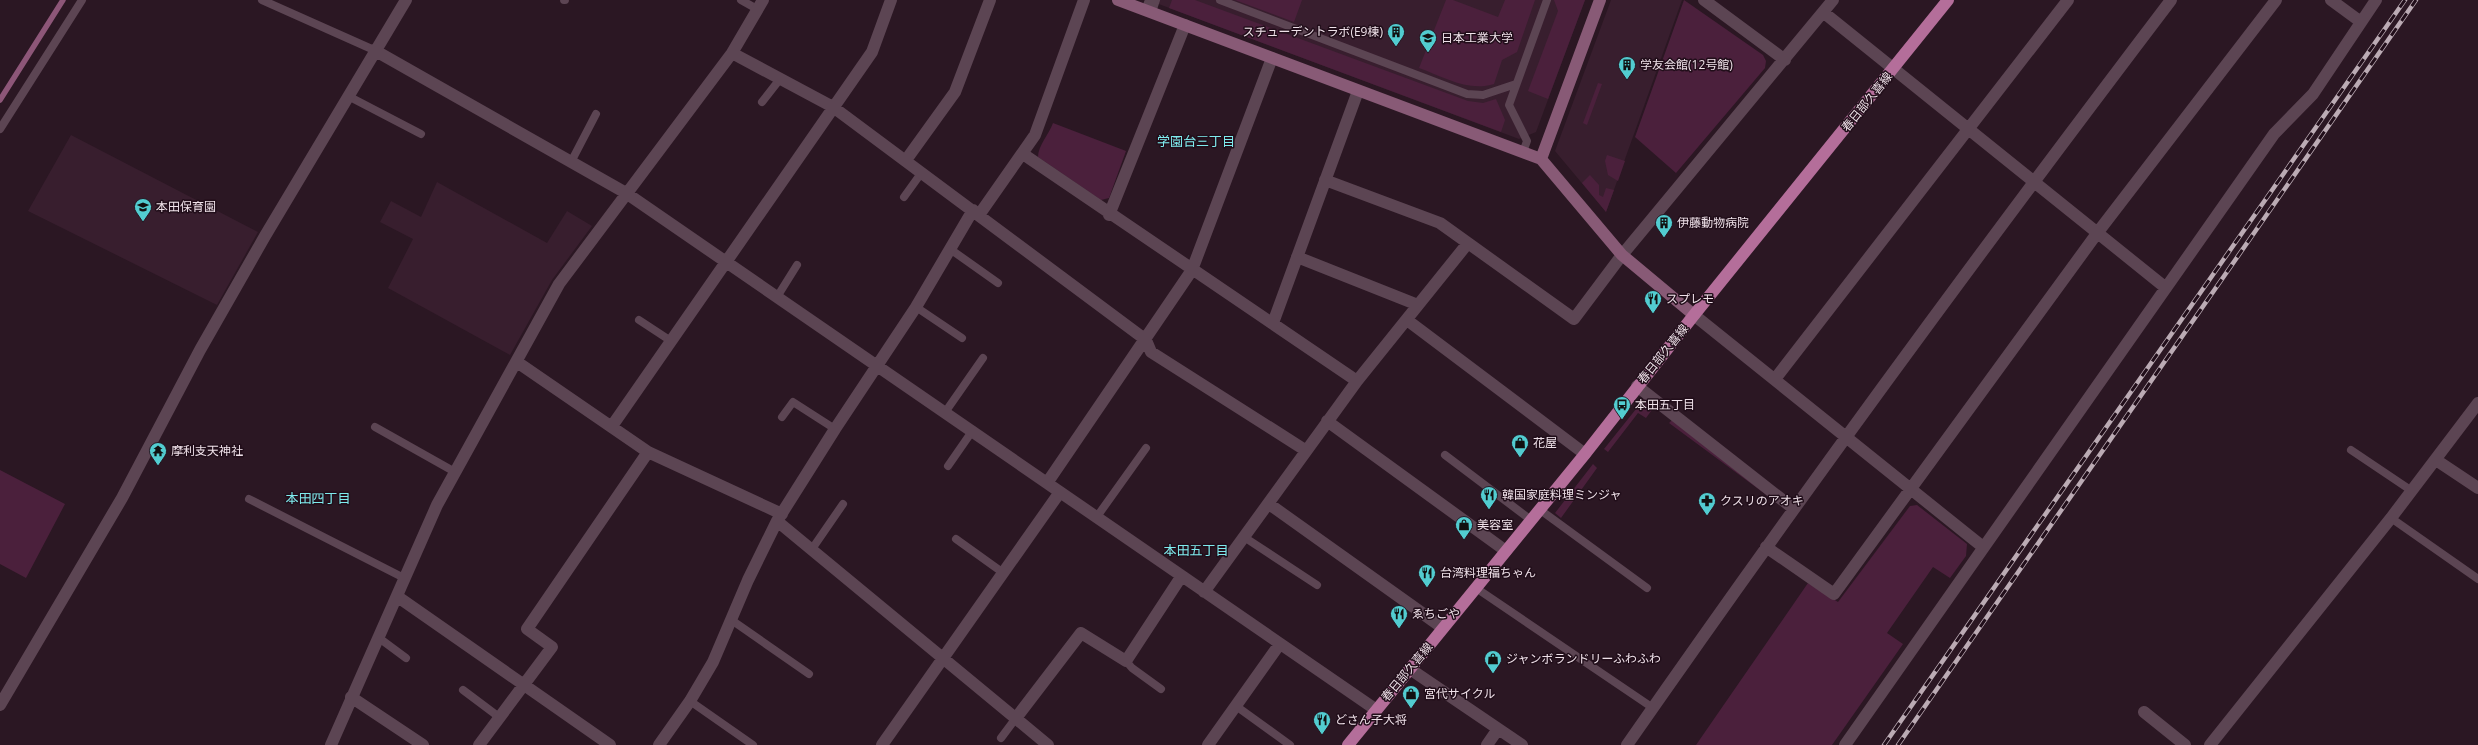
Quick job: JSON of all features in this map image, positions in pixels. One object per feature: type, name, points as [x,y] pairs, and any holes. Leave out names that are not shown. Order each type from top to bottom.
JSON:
[{"type":"main road","name":"春日部久喜線","points":[[1348,745],[1375,709],[1410,669],[1585,454],[1637,386],[1894,69],[1948,0]]},
{"type":"street","points":[[0,705],[122,498],[200,350],[374,50],[406,0]]},
{"type":"street","points":[[612,426],[872,52],[891,0]]},
{"type":"street","points":[[906,160],[955,92],[990,0]]},
{"type":"street","points":[[658,745],[690,701],[713,662],[730,619],[780,517],[835,429],[916,307],[950,249],[976,213],[1023,154],[1035,136],[1084,0]]},
{"type":"street","points":[[1118,0],[1149,7],[1185,25],[1541,159],[1622,255],[1694,315],[1983,547]]},
{"type":"street","points":[[1541,159],[1600,0]]},
{"type":"street","points":[[1704,0],[1785,60]]},
{"type":"street","points":[[1325,180],[1440,224],[1574,319],[1622,255],[1785,60],[1833,0]]},
{"type":"street","points":[[1774,379],[2068,0]]},
{"type":"street","points":[[1628,745],[1766,547],[2034,181],[2171,0]]},
{"type":"street","points":[[1766,547],[1834,594],[2098,232],[2276,0]]},
{"type":"street","points":[[2331,0],[2361,22]]},
{"type":"street","points":[[1845,745],[2274,134],[2313,94],[2376,0]]},
{"type":"street","points":[[331,745],[351,697],[406,579],[437,505],[559,284],[732,53],[760,5]]},
{"type":"street","points":[[1824,12],[2166,288]]},
{"type":"street","points":[[1109,215],[1185,25]]},
{"type":"street","points":[[374,50],[626,193],[876,366],[946,411],[1096,518],[1279,645],[1375,709]]},
{"type":"street","points":[[732,53],[833,107],[1146,340],[1151,352],[1305,450]]},
{"type":"street","points":[[1048,483],[1192,270],[1272,58]]},
{"type":"street","points":[[1272,323],[1358,91]]},
{"type":"street","points":[[1023,154],[1109,215],[1357,381]]},
{"type":"street","points":[[1204,592],[1269,504],[1305,450],[1357,381],[1468,243]]},
{"type":"street","points":[[1297,257],[1418,305]]},
{"type":"street","points":[[1407,320],[1585,454]]},
{"type":"street","points":[[517,362],[648,452],[780,517],[812,549],[1048,745]]},
{"type":"street","points":[[1637,386],[1794,509]]},
{"type":"street","points":[[2210,745],[2391,518],[2478,403]]},
{"type":"street","points":[[1327,421],[1506,551]]},
{"type":"street","points":[[479,745],[552,647],[527,629],[648,452]]},
{"type":"street","points":[[2436,460],[2478,488]]},
{"type":"street","points":[[882,745],[1002,572],[1060,492]]},
{"type":"street","points":[[1269,504],[1443,628]]},
{"type":"street","points":[[1016,718],[1081,633],[1126,661],[1181,577]]},
{"type":"street","points":[[398,597],[524,683],[610,745]]},
{"type":"street","points":[[1208,745],[1279,645]]},
{"type":"street","points":[[1410,669],[1522,745]]},
{"type":"street","points":[[351,697],[423,745]]},
{"type":"street","points":[[2144,712],[2185,745]]},
{"type":"street","points":[[1487,745],[1498,729]]},
{"type":"lane","points":[[0,129],[82,0]]},
{"type":"lane","points":[[262,0],[374,50]]},
{"type":"lane","points":[[741,0],[760,5]]},
{"type":"lane","points":[[1149,7],[1156,0]]},
{"type":"lane","points":[[1220,0],[1467,94],[1483,95],[1516,84]]},
{"type":"lane","points":[[1523,152],[1527,141],[1509,105],[1547,0]]},
{"type":"lane","points":[[762,102],[780,79]]},
{"type":"lane","points":[[348,96],[421,134]]},
{"type":"lane","points":[[571,162],[596,114]]},
{"type":"lane","points":[[904,196],[922,172]]},
{"type":"lane","points":[[950,249],[998,283]]},
{"type":"lane","points":[[777,297],[797,264]]},
{"type":"lane","points":[[916,307],[962,338]]},
{"type":"lane","points":[[639,320],[671,342]]},
{"type":"lane","points":[[946,411],[983,358]]},
{"type":"lane","points":[[782,417],[793,402],[835,429]]},
{"type":"lane","points":[[376,427],[455,472]]},
{"type":"lane","points":[[948,466],[973,430]]},
{"type":"lane","points":[[1096,518],[1146,448]]},
{"type":"lane","points":[[2352,450],[2412,491]]},
{"type":"lane","points":[[1445,455],[1531,520]]},
{"type":"lane","points":[[249,499],[406,579]]},
{"type":"lane","points":[[812,549],[843,504]]},
{"type":"lane","points":[[1539,509],[1647,588]]},
{"type":"lane","points":[[2391,518],[2478,579]]},
{"type":"lane","points":[[1244,537],[1317,585]]},
{"type":"lane","points":[[956,539],[1002,572]]},
{"type":"lane","points":[[1476,588],[1653,708]]},
{"type":"lane","points":[[730,619],[809,674]]},
{"type":"lane","points":[[379,638],[406,658]]},
{"type":"lane","points":[[1126,661],[1132,668],[1161,689]]},
{"type":"lane","points":[[463,690],[499,717]]},
{"type":"lane","points":[[690,701],[753,745]]},
{"type":"lane","points":[[1236,706],[1290,745]]},
{"type":"lane","points":[[1001,738],[1016,718]]},
{"type":"shaded area","name":"日本工業大学","points":[[1148,0],[1585,0],[1536,132],[1519,139]]},
{"type":"shaded area","points":[[1172,0],[1195,0],[1468,101],[1483,103],[1496,99],[1505,120],[1501,132],[1169,8]]},
{"type":"shaded area","points":[[1235,0],[1302,0],[1294,22]]},
{"type":"shaded area","points":[[1446,0],[1453,0],[1498,17],[1505,0],[1535,0],[1517,52],[1502,60],[1494,84],[1484,86],[1465,85],[1419,68]]},
{"type":"shaded area","points":[[1554,0],[1585,0],[1548,99],[1528,91],[1558,11]]},
{"type":"shaded area","points":[[1611,0],[1682,0],[1606,212],[1555,151]]},
{"type":"shaded area","points":[[1684,0],[1763,55],[1766,61],[1765,68],[1676,173],[1635,137]]},
{"type":"shaded area","points":[[1598,83],[1602,84],[1587,125],[1583,123]]},
{"type":"shaded area","points":[[1053,123],[1126,151],[1109,198],[1101,200],[1038,157],[1038,153]]},
{"type":"shaded area","name":"本田保育園","points":[[71,135],[258,232],[217,305],[28,211]]},
{"type":"shaded area","points":[[1607,155],[1625,161],[1618,181],[1608,175],[1605,161]]},
{"type":"shaded area","points":[[1590,175],[1599,185],[1599,195],[1603,197],[1606,188],[1614,190],[1606,212],[1582,183]]},
{"type":"shaded area","points":[[437,182],[547,243],[567,211],[592,226],[552,280],[510,355],[388,288],[413,239],[380,222],[391,201],[421,217]]},
{"type":"shaded area","points":[[1644,399],[1654,407],[1646,418],[1638,413],[1608,452],[1604,449]]},
{"type":"shaded area","points":[[1672,420],[1776,502],[1669,423]]},
{"type":"shaded area","points":[[1593,464],[1597,468],[1561,518],[1555,513]]},
{"type":"shaded area","points":[[0,470],[65,504],[26,578],[0,564]]},
{"type":"shaded area","points":[[1917,505],[1967,544],[1966,556],[1950,578],[1933,567],[1887,633],[1903,644],[1832,745],[1696,745],[1808,583],[1838,602],[1910,506]]},
{"type":"waterway","points":[[0,100],[63,0]]},
{"type":"railway","points":[[1884,745],[2405,0]]},
{"type":"railway","points":[[1898,745],[2416,0]]},
{"type":"place","name":"スチューデントラボ(E9棟)","points":[[1396,47]]},
{"type":"place","name":"日本工業大学","points":[[1428,53]]},
{"type":"place","name":"学友会館(12号館)","points":[[1627,80]]},
{"type":"place","name":"本田保育園","points":[[143,222]]},
{"type":"place","name":"伊藤動物病院","points":[[1664,238]]},
{"type":"place","name":"スプレモ","points":[[1653,314]]},
{"type":"place","name":"本田五丁目","points":[[1622,420]]},
{"type":"place","name":"花屋","points":[[1520,458]]},
{"type":"place","name":"摩利支天神社","points":[[158,466]]},
{"type":"place","name":"韓国家庭料理ミンジャ","points":[[1489,510]]},
{"type":"place","name":"クスリのアオキ","points":[[1707,516]]},
{"type":"place","name":"美容室","points":[[1464,540]]},
{"type":"place","name":"台湾料理福ちゃん","points":[[1427,588]]},
{"type":"place","name":"ゑちごや","points":[[1399,629]]},
{"type":"place","name":"ジャンボランドリーふわふわ","points":[[1493,674]]},
{"type":"place","name":"宮代サイクル","points":[[1411,709]]},
{"type":"place","name":"どさん子大将","points":[[1322,735]]},
{"type":"district","name":"学園台三丁目","points":[[1196,141]]},
{"type":"district","name":"本田四丁目","points":[[318,498]]},
{"type":"district","name":"本田五丁目","points":[[1196,550]]}]
